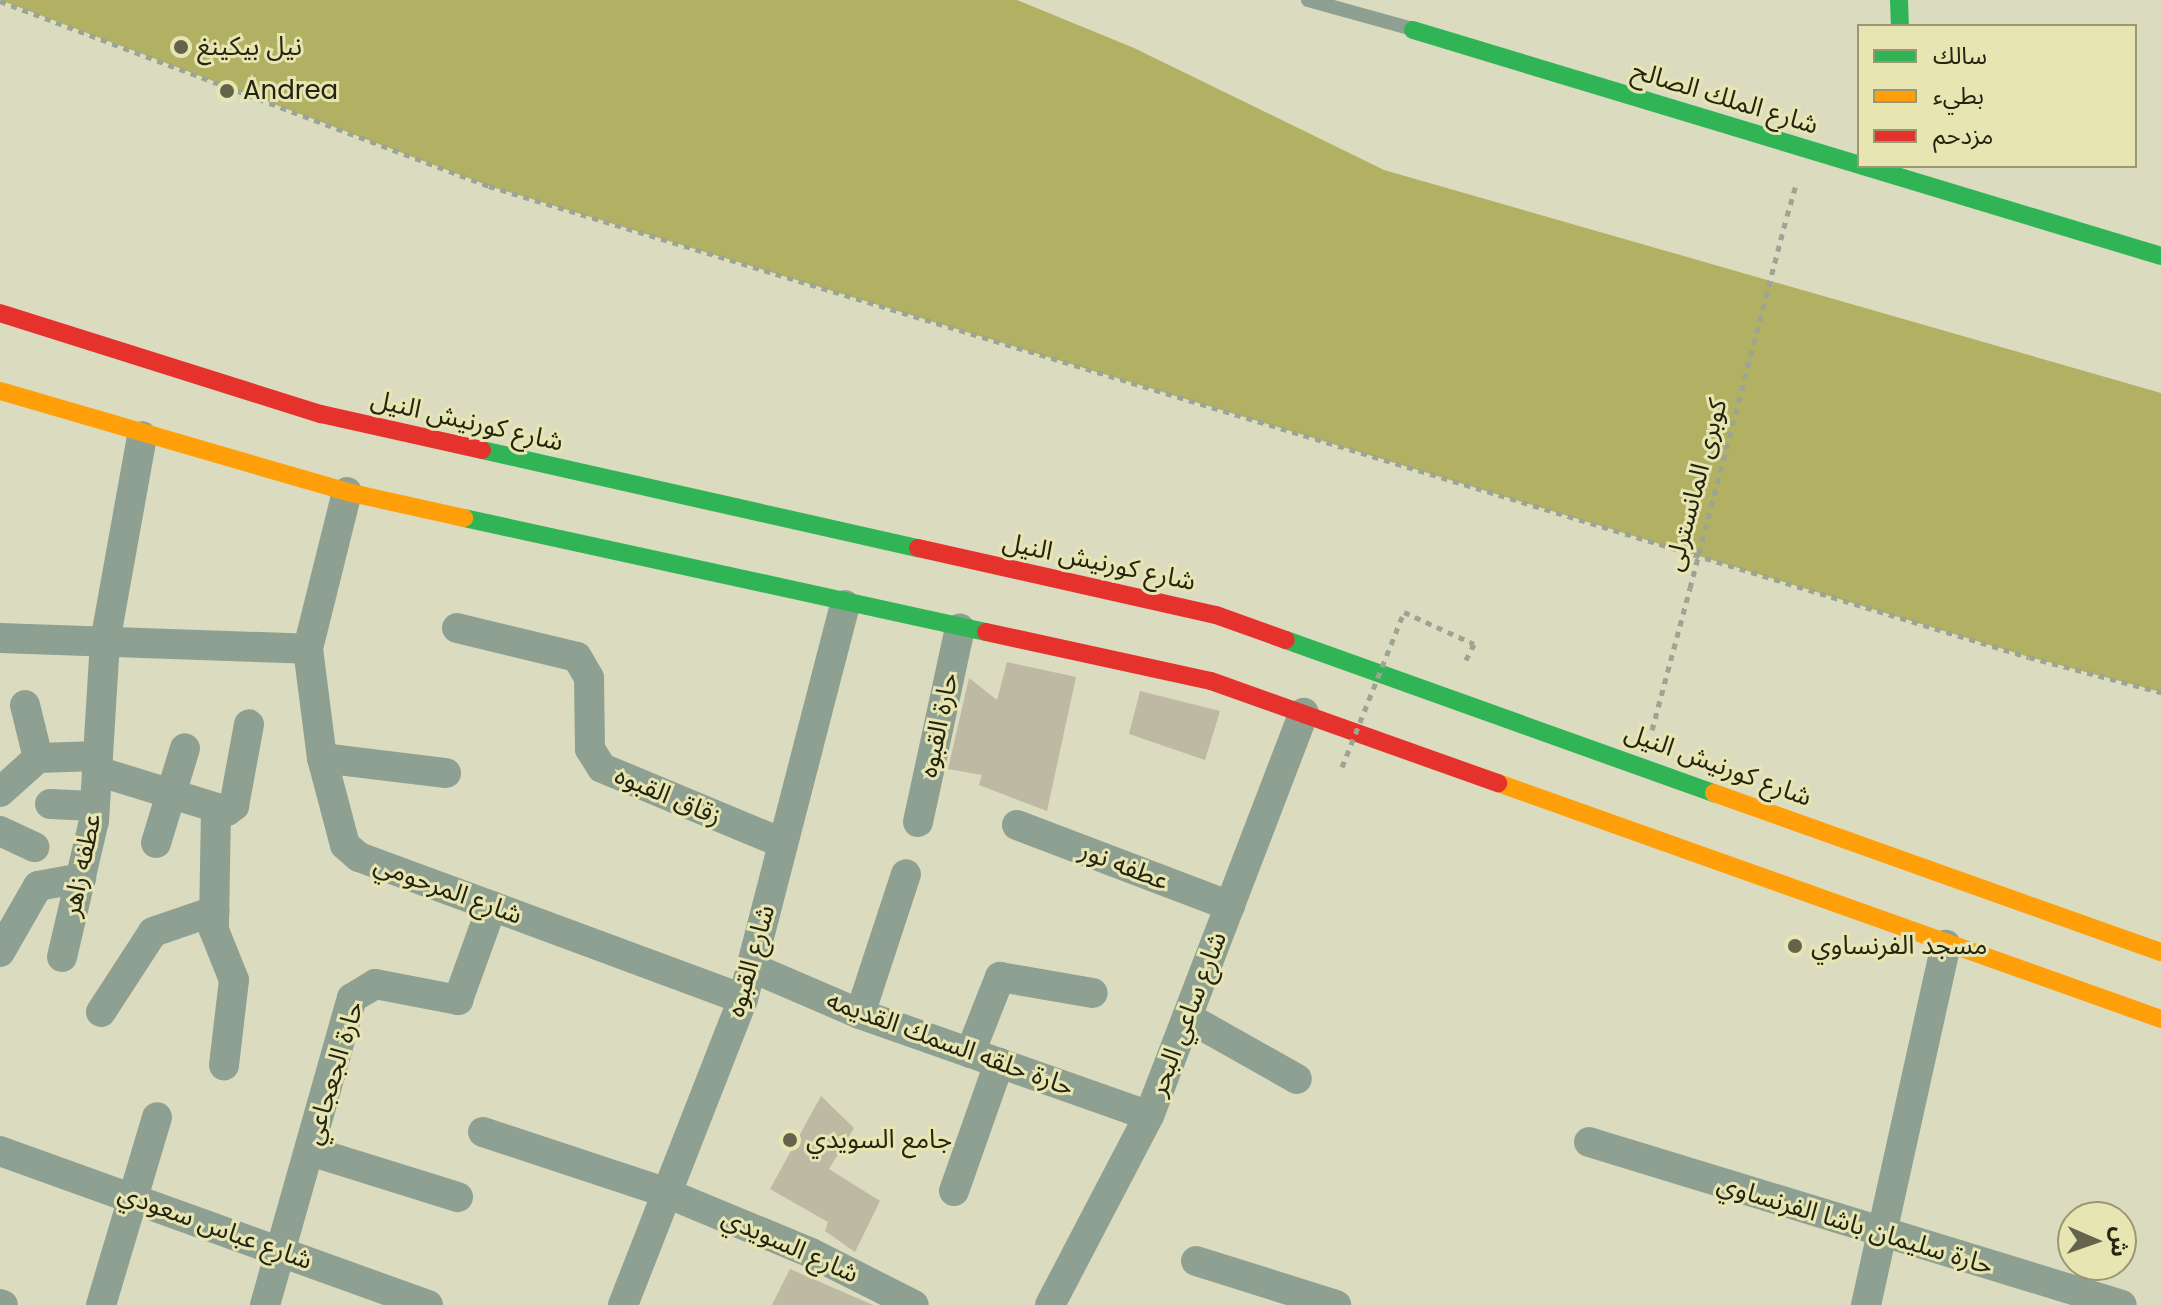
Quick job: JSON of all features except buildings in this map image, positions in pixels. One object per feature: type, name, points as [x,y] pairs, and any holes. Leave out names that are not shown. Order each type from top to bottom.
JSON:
[{"type":"main road","points":[[1899,0],[1900,24]]},
{"type":"main road","name":"شارع الملك الصالح","points":[[1413,30],[1857,160]]},
{"type":"main road","name":"شارع الملك الصالح","points":[[1902,173],[2161,256]]},
{"type":"main road","name":"شارع كورنيش النيل","points":[[0,313],[321,414],[1216,615],[2161,952]]},
{"type":"main road","points":[[0,391],[142,436],[347,492],[845,605],[1211,681],[2161,1019]]},
{"type":"street","points":[[97,764],[105,642],[142,436]]},
{"type":"street","name":"شارع المرحومي","points":[[347,492],[308,649],[322,758],[345,845],[359,857],[743,999]]},
{"type":"street","name":"شارع القبوه","points":[[623,1305],[664,1192],[753,968],[782,843],[845,605]]},
{"type":"street","name":"زقاق القبوه","points":[[457,628],[577,657],[589,678],[590,749],[602,768],[782,843]]},
{"type":"street","name":"حارة القبوه","points":[[918,822],[960,628]]},
{"type":"street","points":[[0,638],[308,649]]},
{"type":"street","points":[[25,705],[38,758]]},
{"type":"street","name":"شارع ساعي البحر","points":[[1050,1305],[1149,1116],[1304,713]]},
{"type":"street","points":[[0,792],[38,758],[97,764],[171,796],[216,810],[234,806],[249,724]]},
{"type":"street","points":[[156,843],[185,748]]},
{"type":"street","points":[[322,758],[446,773]]},
{"type":"street","name":"عطفه زاهر","points":[[62,957],[81,878],[94,806],[97,764]]},
{"type":"street","points":[[50,804],[94,806]]},
{"type":"street","points":[[216,810],[214,930],[234,980],[224,1065]]},
{"type":"street","name":"عطفه نور","points":[[1017,825],[1230,906]]},
{"type":"street","points":[[0,831],[35,847]]},
{"type":"street","points":[[860,1014],[906,874]]},
{"type":"street","points":[[0,952],[38,886],[81,878]]},
{"type":"street","name":"حارة الجعجاعي","points":[[265,1305],[352,998],[375,984],[458,1000],[492,906]]},
{"type":"street","points":[[101,1012],[153,932],[214,911]]},
{"type":"street","points":[[1866,1305],[1946,945]]},
{"type":"street","name":"حارة حلقه السمك القديمه","points":[[753,968],[860,1014],[1149,1116]]},
{"type":"street","points":[[970,1053],[1000,977],[1093,993]]},
{"type":"street","points":[[1187,1017],[1297,1079]]},
{"type":"street","points":[[954,1191],[999,1063]]},
{"type":"street","points":[[101,1305],[157,1117]]},
{"type":"street","name":"شارع السويدي","points":[[483,1132],[664,1192],[811,1253],[914,1305]]},
{"type":"street","name":"حارة سليمان باشا الفرنساوي","points":[[1589,1142],[2122,1305]]},
{"type":"street","name":"شارع عباس سعودي","points":[[0,1151],[428,1305]]},
{"type":"street","points":[[310,1151],[458,1197]]},
{"type":"street","points":[[1196,1261],[1332,1304]]},
{"type":"lane","points":[[1308,0],[1413,30]]},
{"type":"path","points":[[0,1],[489,186],[2014,653],[2161,692]]},
{"type":"path","name":"كوبرى المانسترلى","points":[[1643,765],[1787,216]]},
{"type":"path","points":[[1342,767],[1404,612],[1474,644]]},
{"type":"shaded area","points":[[0,0],[1017,0],[1134,48],[1384,170],[2161,393],[2161,692],[2029,657],[489,186]]},
{"type":"traffic: fast","points":[[1899,0],[1900,24]]},
{"type":"traffic: fast","points":[[1413,30],[1857,164]]},
{"type":"traffic: fast","points":[[1870,168],[2161,256]]},
{"type":"traffic: fast","points":[[482,450],[918,548]]},
{"type":"traffic: fast","points":[[464,518],[986,632]]},
{"type":"traffic: fast","points":[[1286,640],[1714,793]]},
{"type":"traffic: slow","points":[[0,391],[347,492],[464,518]]},
{"type":"traffic: slow","points":[[1498,783],[2161,1019]]},
{"type":"traffic: slow","points":[[1714,793],[2161,952]]},
{"type":"traffic: jam","points":[[0,313],[321,414],[482,450]]},
{"type":"traffic: jam","points":[[918,548],[1216,615],[1286,640]]},
{"type":"traffic: jam","points":[[986,632],[1211,681],[1498,783]]},
{"type":"place","name":"نيل بيكينغ","points":[[181,47]]},
{"type":"place","name":"Andrea","points":[[227,91]]},
{"type":"place","name":"مسجد الفرنساوي","points":[[1795,946]]},
{"type":"place","name":"جامع السويدي","points":[[790,1140]]}]
